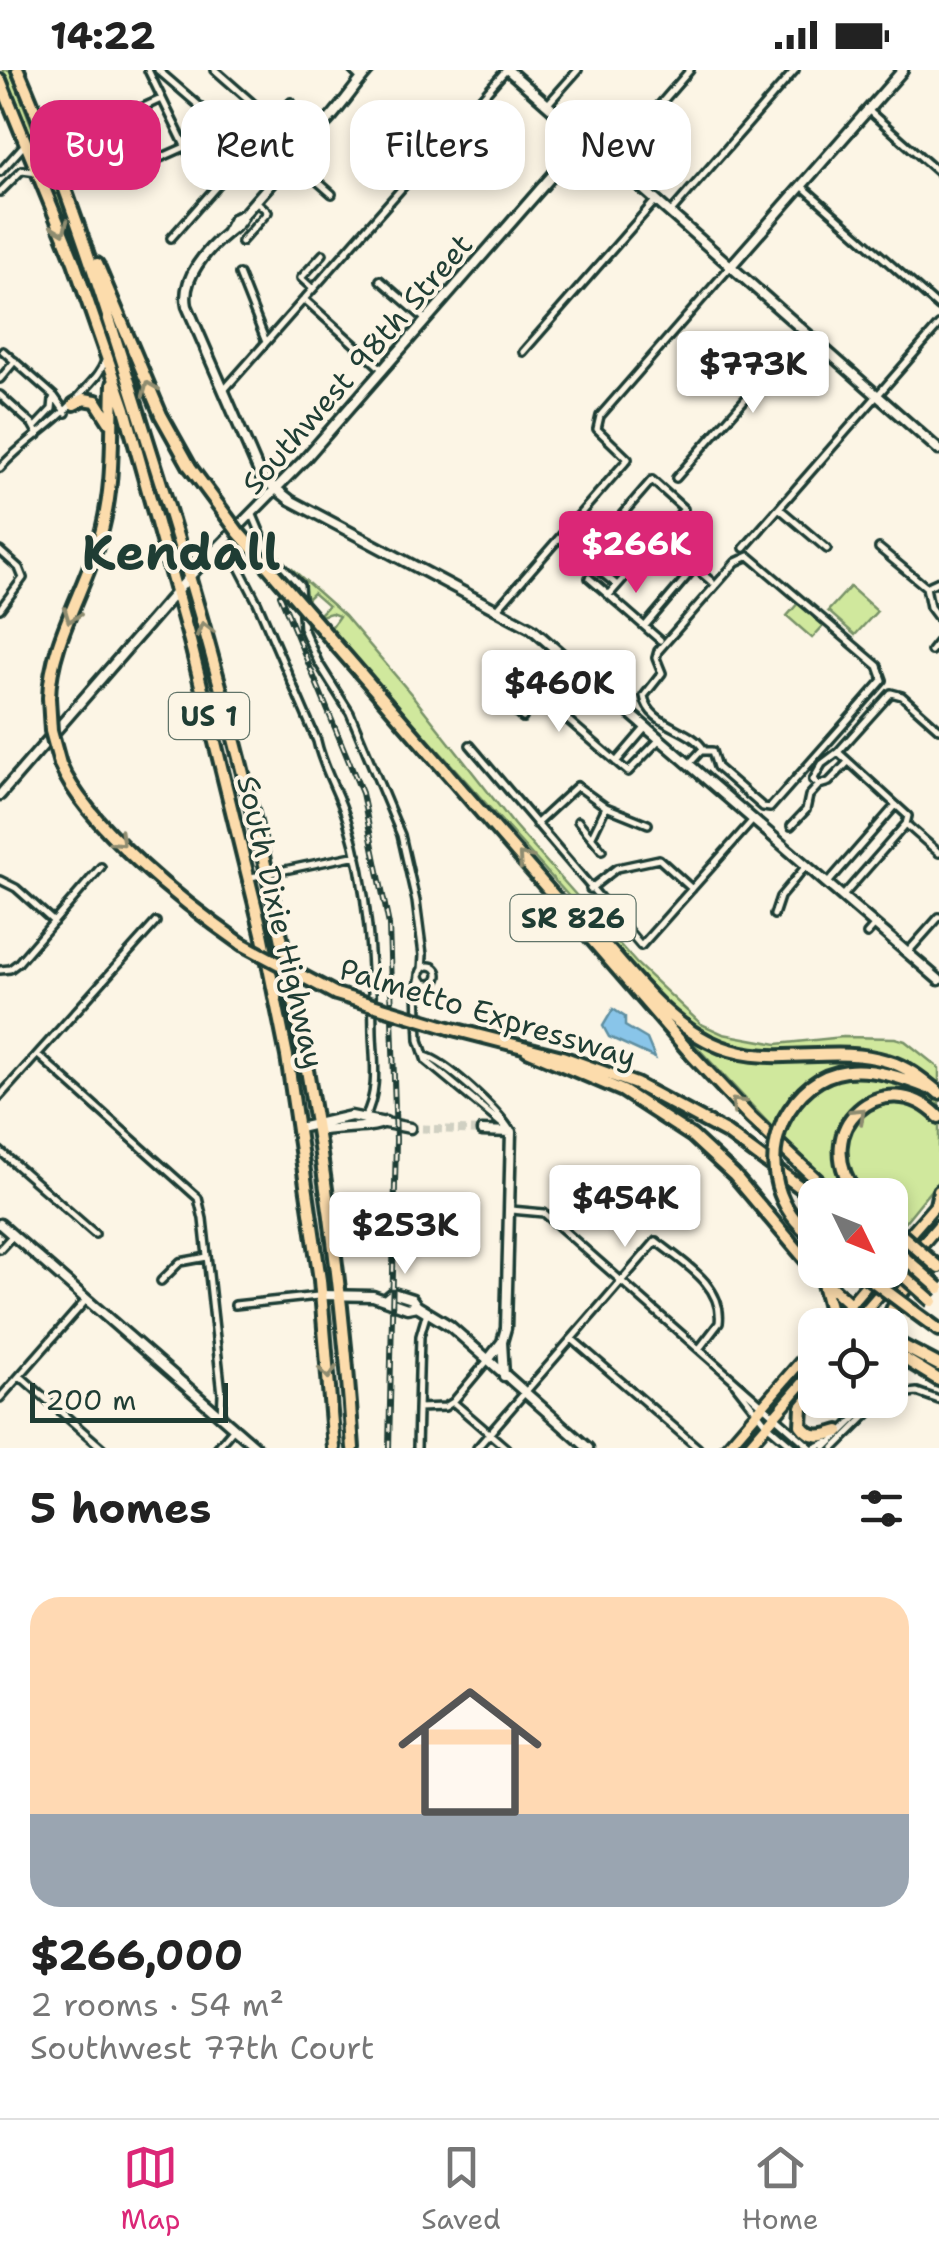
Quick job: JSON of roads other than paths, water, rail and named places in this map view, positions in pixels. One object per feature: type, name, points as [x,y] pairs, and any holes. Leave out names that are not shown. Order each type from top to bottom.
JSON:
[{"type":"highway","name":"South Dixie Highway","points":[[18,70],[79,223],[190,576],[266,874],[315,1124]]},
{"type":"highway","name":"South Dixie Highway","points":[[0,80],[30,151]]},
{"type":"highway","name":"South Dixie Highway","points":[[45,190],[106,353],[178,591],[273,986],[300,1128],[321,1295],[334,1448]]},
{"type":"highway","name":"Palmetto Expressway","points":[[79,223],[161,414],[190,467],[238,532],[712,1078],[815,1178]]},
{"type":"highway","name":"Palmetto Expressway","points":[[113,375],[112,474],[103,528],[55,659],[49,698],[51,732],[60,764],[78,798],[182,899],[242,944],[336,994],[611,1074],[680,1106],[753,1150],[798,1185]]},
{"type":"highway","points":[[70,408],[84,400],[96,401],[113,430]]},
{"type":"highway","points":[[216,748],[235,744]]},
{"type":"highway","points":[[555,894],[669,1013],[710,1042],[756,1056],[871,1057],[910,1071],[938,1093]]},
{"type":"highway","points":[[273,986],[294,1010]]},
{"type":"highway","points":[[526,1050],[623,1091],[692,1136],[734,1175],[798,1251]]},
{"type":"highway","points":[[798,1222],[776,1184],[774,1149],[782,1121],[810,1088],[847,1071],[865,1068],[887,1072],[938,1093]]},
{"type":"highway","points":[[845,1178],[839,1152],[844,1130],[858,1112],[876,1100],[895,1097],[922,1103],[939,1117]]},
{"type":"highway","name":"US 1","points":[[315,1124],[339,1294],[353,1448]]},
{"type":"highway","points":[[937,1203],[939,1191]]},
{"type":"highway","points":[[908,1241],[939,1267]]},
{"type":"highway","points":[[908,1261],[939,1288]]},
{"type":"highway","points":[[892,1308],[923,1272],[939,1267]]},
{"type":"highway","points":[[908,1278],[936,1304]]},
{"type":"highway","points":[[832,1288],[850,1304]]},
{"type":"highway","points":[[882,1288],[939,1330]]},
{"type":"highway","points":[[908,1350],[939,1365]]},
{"type":"highway","points":[[908,1363],[939,1380]]},
{"type":"highway","points":[[801,1418],[800,1425],[808,1433],[818,1436],[839,1430]]},
{"type":"main road","points":[[908,1239],[937,1203]]},
{"type":"main road","points":[[850,1304],[870,1306],[939,1224]]},
{"type":"main road","points":[[846,1308],[864,1288]]},
{"type":"main road","points":[[726,1448],[798,1364]]},
{"type":"main road","points":[[747,1448],[798,1389]]},
{"type":"street","points":[[148,70],[181,140]]},
{"type":"street","points":[[158,70],[193,100]]},
{"type":"street","points":[[215,70],[249,100]]},
{"type":"street","points":[[352,70],[361,78]]},
{"type":"street","points":[[330,116],[369,70]]},
{"type":"street","points":[[223,391],[507,70],[545,103]]},
{"type":"street","points":[[551,100],[578,70]]},
{"type":"street","points":[[664,100],[690,70]]},
{"type":"street","points":[[669,214],[795,70]]},
{"type":"street","points":[[498,608],[628,460],[596,426],[600,416],[903,70]]},
{"type":"street","points":[[868,110],[939,173]]},
{"type":"street","points":[[0,172],[26,141]]},
{"type":"street","points":[[0,192],[22,170],[30,171]]},
{"type":"street","name":"Southwest 98th Street","points":[[0,795],[190,576],[253,515],[545,184]]},
{"type":"street","points":[[801,186],[939,308]]},
{"type":"street","points":[[171,238],[212,190]]},
{"type":"street","points":[[264,190],[238,225],[192,272],[185,289],[187,306],[261,477],[275,490],[498,608],[555,647],[939,980]]},
{"type":"street","points":[[327,190],[332,194]]},
{"type":"street","points":[[642,190],[939,450]]},
{"type":"street","points":[[242,242],[268,212],[255,200]]},
{"type":"street","points":[[523,352],[654,201]]},
{"type":"street","points":[[313,289],[301,278],[322,254]]},
{"type":"street","points":[[239,274],[266,342]]},
{"type":"street","points":[[380,280],[426,320]]},
{"type":"street","points":[[304,299],[384,370]]},
{"type":"street","points":[[744,548],[939,325]]},
{"type":"street","points":[[676,478],[804,332]]},
{"type":"street","points":[[3,351],[70,408]]},
{"type":"street","points":[[0,468],[70,408],[98,376],[106,353]]},
{"type":"street","points":[[0,378],[15,362]]},
{"type":"street","points":[[0,395],[34,426],[38,435]]},
{"type":"street","points":[[54,396],[70,408]]},
{"type":"street","points":[[34,426],[52,409],[54,396]]},
{"type":"street","points":[[565,532],[588,546],[596,544],[652,480],[684,509],[609,595]]},
{"type":"street","points":[[779,508],[827,549]]},
{"type":"street","points":[[253,515],[269,553],[300,585],[300,616],[307,638],[350,713],[401,835],[424,955],[417,990],[419,1040],[425,1056],[436,1060],[455,1081],[503,1119],[511,1132],[504,1376]]},
{"type":"street","points":[[619,518],[652,546]]},
{"type":"street","points":[[660,537],[712,582]]},
{"type":"street","points":[[559,538],[618,585]]},
{"type":"street","points":[[225,540],[286,666],[357,855],[371,943],[374,1093],[365,1116]]},
{"type":"street","points":[[587,558],[588,546]]},
{"type":"street","points":[[879,548],[926,587],[930,607],[939,619]]},
{"type":"street","points":[[0,551],[20,569],[23,578],[0,609]]},
{"type":"street","points":[[749,556],[880,668],[884,680],[772,807],[763,807],[718,767],[714,754],[704,750],[697,740],[678,732],[650,710],[644,696],[662,672],[656,658],[658,651],[736,562],[749,556]]},
{"type":"street","points":[[644,626],[695,568]]},
{"type":"street","points":[[590,578],[660,640]]},
{"type":"street","points":[[926,587],[939,581]]},
{"type":"street","points":[[931,651],[939,642]]},
{"type":"street","points":[[524,718],[505,704],[555,647]]},
{"type":"street","points":[[524,682],[630,773],[660,739]]},
{"type":"street","points":[[819,785],[813,776],[890,693],[902,696],[939,728]]},
{"type":"street","points":[[616,762],[646,727]]},
{"type":"street","points":[[470,746],[640,946],[752,820]]},
{"type":"street","points":[[689,764],[704,750]]},
{"type":"street","points":[[838,752],[908,816],[906,824],[842,897]]},
{"type":"street","points":[[790,826],[806,810],[809,796],[848,762]]},
{"type":"street","points":[[708,781],[718,767]]},
{"type":"street","points":[[535,824],[577,786],[606,807],[648,824]]},
{"type":"street","points":[[827,884],[896,805]]},
{"type":"street","points":[[592,836],[606,807]]},
{"type":"street","points":[[578,821],[602,850]]},
{"type":"street","points":[[906,824],[939,853]]},
{"type":"street","points":[[248,878],[357,855]]},
{"type":"street","points":[[590,888],[617,868],[659,859],[692,889]]},
{"type":"street","points":[[774,916],[780,897],[806,866]]},
{"type":"street","points":[[3,971],[18,963],[101,867]]},
{"type":"street","points":[[0,880],[16,888],[54,922]]},
{"type":"street","points":[[908,953],[939,918]]},
{"type":"street","points":[[1,1093],[156,922]]},
{"type":"street","points":[[867,934],[875,925]]},
{"type":"street","points":[[420,998],[438,977],[424,955]]},
{"type":"street","points":[[421,973],[433,967]]},
{"type":"street","points":[[421,973],[422,981],[430,984]]},
{"type":"street","points":[[38,1056],[190,1188],[202,1210],[221,1417]]},
{"type":"street","points":[[300,1128],[365,1116],[410,1128]]},
{"type":"street","points":[[315,1124],[324,1130],[357,1125],[375,1127],[385,1122]]},
{"type":"street","points":[[482,1131],[511,1132]]},
{"type":"street","points":[[0,1151],[95,1234]]},
{"type":"street","points":[[510,1210],[544,1213],[730,1377],[794,1448]]},
{"type":"street","points":[[0,1224],[256,1448]]},
{"type":"street","points":[[0,1249],[13,1235]]},
{"type":"street","points":[[477,1448],[656,1241],[702,1279],[717,1299],[720,1316],[700,1349]]},
{"type":"street","points":[[161,1281],[180,1262],[207,1257]]},
{"type":"street","points":[[236,1305],[339,1294],[387,1298],[408,1308],[417,1306],[450,1326],[588,1448]]},
{"type":"street","points":[[0,1398],[86,1300]]},
{"type":"street","points":[[418,1448],[420,1336],[428,1311]]},
{"type":"street","points":[[572,1339],[698,1448]]},
{"type":"street","points":[[418,1408],[441,1408],[453,1402],[502,1342]]},
{"type":"street","points":[[20,1376],[102,1448]]},
{"type":"street","points":[[908,1393],[939,1400]]},
{"type":"street","points":[[453,1402],[506,1448]]},
{"type":"street","points":[[824,1448],[853,1418]]},
{"type":"street","points":[[834,1448],[864,1418]]},
{"type":"street","points":[[770,1421],[810,1447],[830,1440]]},
{"type":"street","points":[[218,1448],[234,1428]]},
{"type":"water","points":[[613,1009],[625,1017],[625,1026],[647,1039],[655,1058],[609,1037],[603,1026]]},
{"type":"tunnel","points":[[410,1128],[482,1131]]},
{"type":"railway","points":[[280,595],[362,793],[389,925],[396,1140],[389,1448]]},
{"type":"district","name":"Kendall","points":[[181,552]]}]
